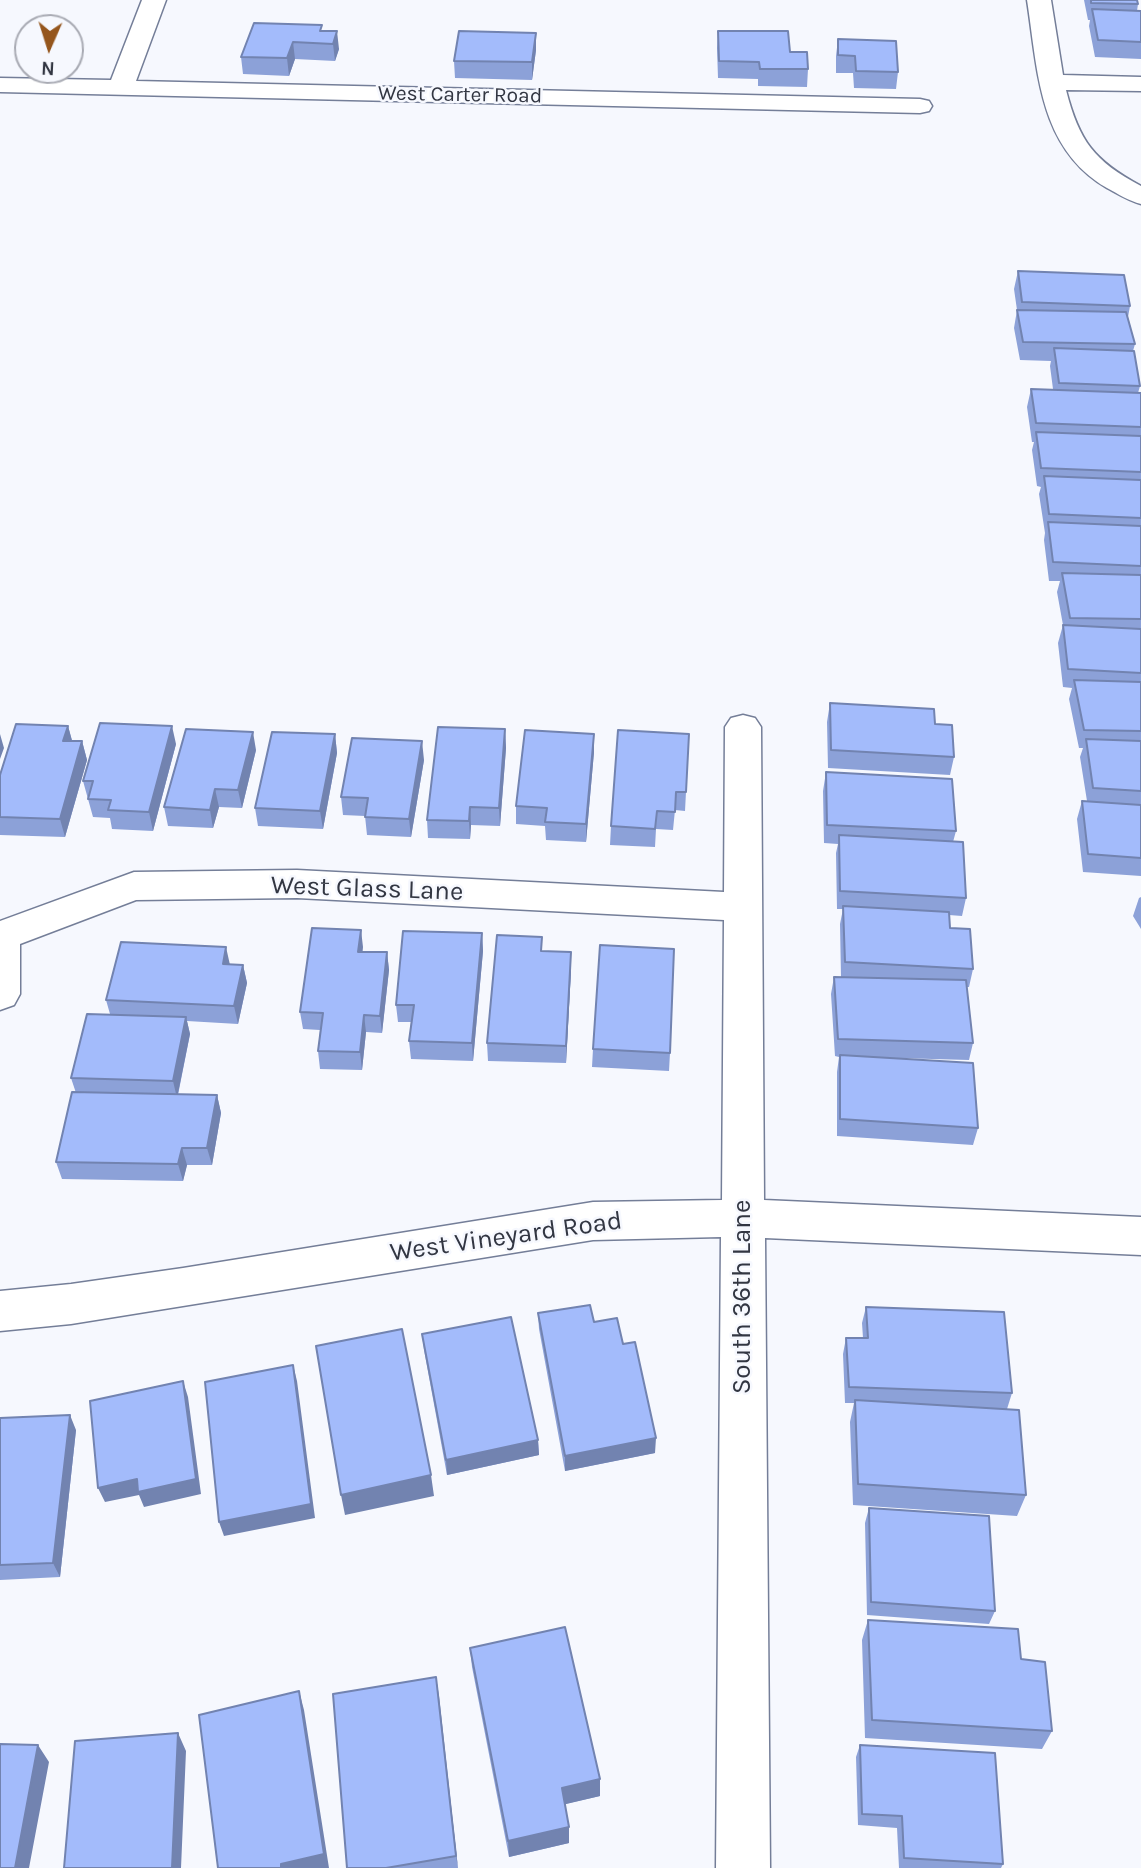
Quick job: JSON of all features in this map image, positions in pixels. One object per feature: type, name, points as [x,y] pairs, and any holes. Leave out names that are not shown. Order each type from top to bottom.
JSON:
[{"type":"street","points":[[121,88],[154,0]]},
{"type":"street","points":[[1039,0],[1053,82],[1065,129],[1084,159],[1104,175],[1141,196]]},
{"type":"street","points":[[1053,82],[1141,84]]},
{"type":"street","name":"West Carter Road","points":[[0,85],[920,106]]},
{"type":"street","name":"South 36th Lane","points":[[743,727],[743,1868]]},
{"type":"street","name":"West Glass Lane","points":[[0,937],[134,886],[297,884],[743,907]]},
{"type":"street","points":[[0,937],[0,994]]},
{"type":"street","name":"West Vineyard Road","points":[[0,1311],[158,1291],[593,1221],[743,1218],[1141,1236]]},
{"type":"building","points":[[1091,0],[1137,0],[1138,4],[1091,3]]},
{"type":"building","points":[[1092,9],[1141,11],[1141,42],[1098,40]]},
{"type":"building","points":[[254,23],[322,25],[320,31],[337,31],[333,44],[293,42],[287,58],[241,57]]},
{"type":"building","points":[[459,31],[536,33],[532,62],[454,61]]},
{"type":"building","points":[[718,31],[788,31],[790,52],[807,52],[808,69],[760,69],[759,62],[719,61]]},
{"type":"building","points":[[838,39],[896,41],[898,72],[856,71],[855,56],[838,55]]},
{"type":"building","points":[[1018,271],[1124,275],[1130,306],[1022,302]]},
{"type":"building","points":[[1017,310],[1126,312],[1135,344],[1023,342]]},
{"type":"building","points":[[1054,348],[1134,351],[1140,386],[1059,383]]},
{"type":"building","points":[[1031,389],[1141,393],[1141,427],[1036,423]]},
{"type":"building","points":[[1036,432],[1141,436],[1141,472],[1041,468]]},
{"type":"building","points":[[1044,476],[1141,480],[1141,518],[1049,514]]},
{"type":"building","points":[[1048,522],[1141,526],[1141,566],[1053,562]]},
{"type":"building","points":[[1062,573],[1141,575],[1141,619],[1070,618]]},
{"type":"building","points":[[1063,625],[1141,629],[1141,673],[1068,669]]},
{"type":"building","points":[[1074,680],[1141,682],[1141,731],[1084,730]]},
{"type":"building","points":[[830,703],[934,709],[935,724],[952,725],[954,757],[831,750]]},
{"type":"building","points":[[100,723],[172,726],[149,812],[108,810],[111,800],[88,799],[93,781],[83,781]]},
{"type":"building","points":[[16,724],[68,726],[63,741],[82,741],[60,819],[0,817],[0,775]]},
{"type":"building","points":[[438,727],[505,729],[499,808],[470,807],[469,821],[427,820]]},
{"type":"building","points":[[186,729],[253,732],[238,790],[215,789],[210,810],[164,807]]},
{"type":"building","points":[[525,730],[594,734],[586,824],[545,822],[547,808],[516,806]]},
{"type":"building","points":[[618,730],[689,734],[686,792],[676,792],[675,812],[657,811],[655,829],[611,826]]},
{"type":"building","points":[[272,732],[335,734],[320,811],[255,808]]},
{"type":"building","points":[[352,738],[422,741],[409,819],[365,817],[368,798],[341,797]]},
{"type":"building","points":[[1086,739],[1141,741],[1141,791],[1093,788]]},
{"type":"building","points":[[826,772],[952,779],[956,831],[827,825]]},
{"type":"building","points":[[1082,801],[1141,805],[1141,858],[1088,854]]},
{"type":"building","points":[[839,835],[963,842],[966,898],[840,891]]},
{"type":"building","points":[[843,906],[949,912],[950,928],[970,929],[973,969],[845,962]]},
{"type":"building","points":[[312,928],[361,930],[358,952],[387,952],[380,1016],[364,1015],[360,1052],[318,1051],[323,1013],[300,1012]]},
{"type":"building","points":[[403,931],[482,933],[472,1043],[409,1041],[414,1005],[396,1005]]},
{"type":"building","points":[[497,935],[542,937],[541,951],[571,952],[566,1046],[487,1043]]},
{"type":"building","points":[[121,942],[226,947],[223,964],[243,965],[234,1006],[106,1000]]},
{"type":"building","points":[[600,945],[674,949],[670,1053],[593,1049]]},
{"type":"building","points":[[834,977],[966,980],[973,1043],[838,1039]]},
{"type":"building","points":[[87,1014],[186,1017],[173,1081],[71,1078]]},
{"type":"building","points":[[840,1055],[973,1063],[978,1128],[840,1119]]},
{"type":"building","points":[[72,1092],[217,1095],[207,1148],[182,1148],[178,1164],[56,1162]]},
{"type":"building","points":[[590,1305],[594,1322],[617,1318],[623,1344],[635,1342],[656,1438],[565,1456],[538,1313]]},
{"type":"building","points":[[866,1307],[1004,1312],[1012,1393],[849,1387],[846,1338],[868,1338]]},
{"type":"building","points":[[511,1317],[538,1440],[446,1460],[422,1334]]},
{"type":"building","points":[[402,1329],[431,1475],[341,1495],[316,1346]]},
{"type":"building","points":[[293,1365],[311,1504],[219,1522],[205,1382]]},
{"type":"building","points":[[183,1381],[196,1479],[138,1492],[137,1479],[98,1488],[90,1401]]},
{"type":"building","points":[[855,1400],[1019,1410],[1026,1495],[858,1484]]},
{"type":"building","points":[[70,1415],[53,1563],[0,1565],[0,1418]]},
{"type":"building","points":[[869,1508],[989,1516],[995,1611],[871,1602]]},
{"type":"building","points":[[868,1620],[1018,1629],[1021,1659],[1045,1662],[1052,1731],[872,1720]]},
{"type":"building","points":[[565,1627],[600,1779],[562,1788],[569,1827],[508,1841],[470,1648]]},
{"type":"building","points":[[436,1677],[456,1856],[386,1868],[347,1868],[333,1694]]},
{"type":"building","points":[[299,1691],[324,1854],[281,1864],[281,1868],[218,1868],[199,1715]]},
{"type":"building","points":[[178,1733],[172,1868],[64,1868],[75,1741]]},
{"type":"building","points":[[0,1744],[38,1745],[15,1868],[0,1868]]},
{"type":"building","points":[[860,1745],[995,1753],[1003,1864],[904,1858],[902,1816],[862,1814]]}]
